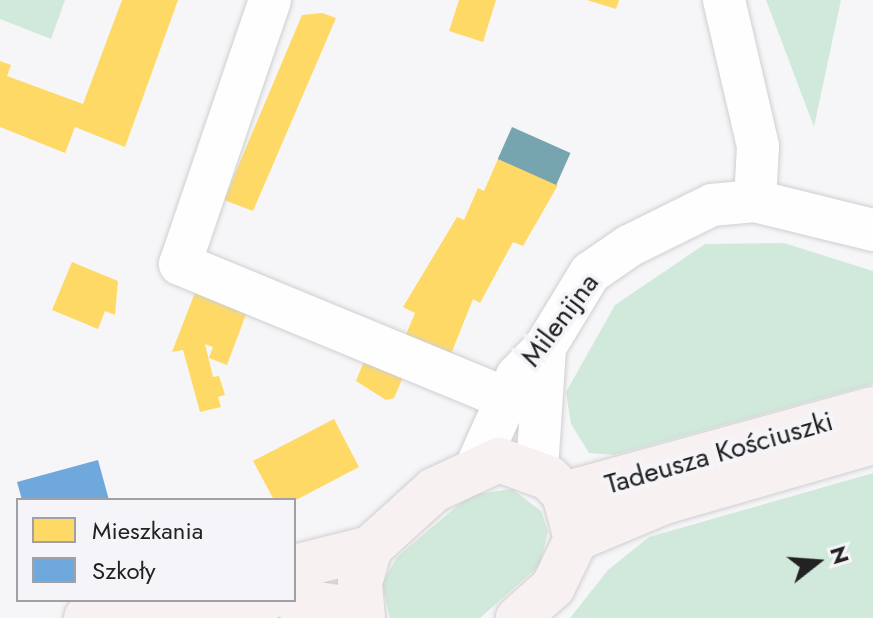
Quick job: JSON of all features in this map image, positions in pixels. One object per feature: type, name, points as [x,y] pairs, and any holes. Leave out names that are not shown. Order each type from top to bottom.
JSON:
[{"type":"main road","name":"Tadeusza Kościuszki","points":[[551,482],[873,409]]},
{"type":"main road","name":"Tadeusza Kościuszki","points":[[576,539],[664,502],[873,442]]},
{"type":"main road","points":[[296,566],[370,548],[434,490],[477,465],[499,460],[551,482],[576,539],[553,587],[518,618]]},
{"type":"main road","points":[[296,600],[362,615],[370,548]]},
{"type":"main road","points":[[86,618],[134,602]]},
{"type":"main road","points":[[170,618],[254,602]]},
{"type":"street","points":[[270,0],[180,264],[507,399]]},
{"type":"street","points":[[724,0],[758,146],[755,201]]},
{"type":"street","name":"Milenijna","points":[[477,465],[507,399],[545,347],[590,273],[629,246],[712,205],[755,201],[873,230]]},
{"type":"street","points":[[545,347],[551,482]]},
{"type":"green space","points":[[0,0],[65,0],[51,39],[0,19]]},
{"type":"green space","points":[[766,0],[841,0],[814,127]]},
{"type":"green space","points":[[784,243],[873,271],[873,384],[614,455],[589,453],[571,424],[566,392],[615,305],[705,244]]},
{"type":"green space","points":[[873,473],[873,618],[570,618],[608,570],[649,537]]},
{"type":"green space","points":[[512,489],[541,511],[548,531],[540,565],[480,618],[390,618],[382,584],[397,557],[470,495]]},
{"type":"building: Mieszkania","points":[[122,0],[178,0],[125,147],[75,127],[65,153],[0,127],[0,61],[11,65],[7,76],[83,104]]},
{"type":"building: Mieszkania","points":[[459,0],[496,0],[483,42],[449,31]]},
{"type":"building: Mieszkania","points":[[587,0],[619,0],[616,9]]},
{"type":"building: Mieszkania","points":[[322,13],[336,18],[253,211],[224,200],[302,15]]},
{"type":"building: Mieszkania","points":[[498,159],[558,185],[523,246],[513,242],[480,303],[473,299],[447,364],[402,344],[415,313],[403,307],[457,217],[464,220],[478,188],[484,191]]},
{"type":"building: Mieszkania","points":[[72,262],[118,281],[115,315],[105,311],[98,329],[52,310]]},
{"type":"building: Mieszkania","points":[[196,290],[248,309],[227,365],[209,358],[213,347],[205,344],[213,377],[219,376],[225,395],[218,397],[221,407],[200,412],[183,350],[172,352]]},
{"type":"building: Mieszkania","points":[[364,361],[403,377],[394,398],[386,400],[356,381]]},
{"type":"building: Mieszkania","points":[[334,419],[359,467],[296,500],[273,498],[253,461]]},
{"type":"building: Szkoły","points":[[98,460],[108,498],[21,498],[17,482]]},
{"type":"building: Publiczne","points":[[512,127],[570,153],[556,185],[498,159]]}]
